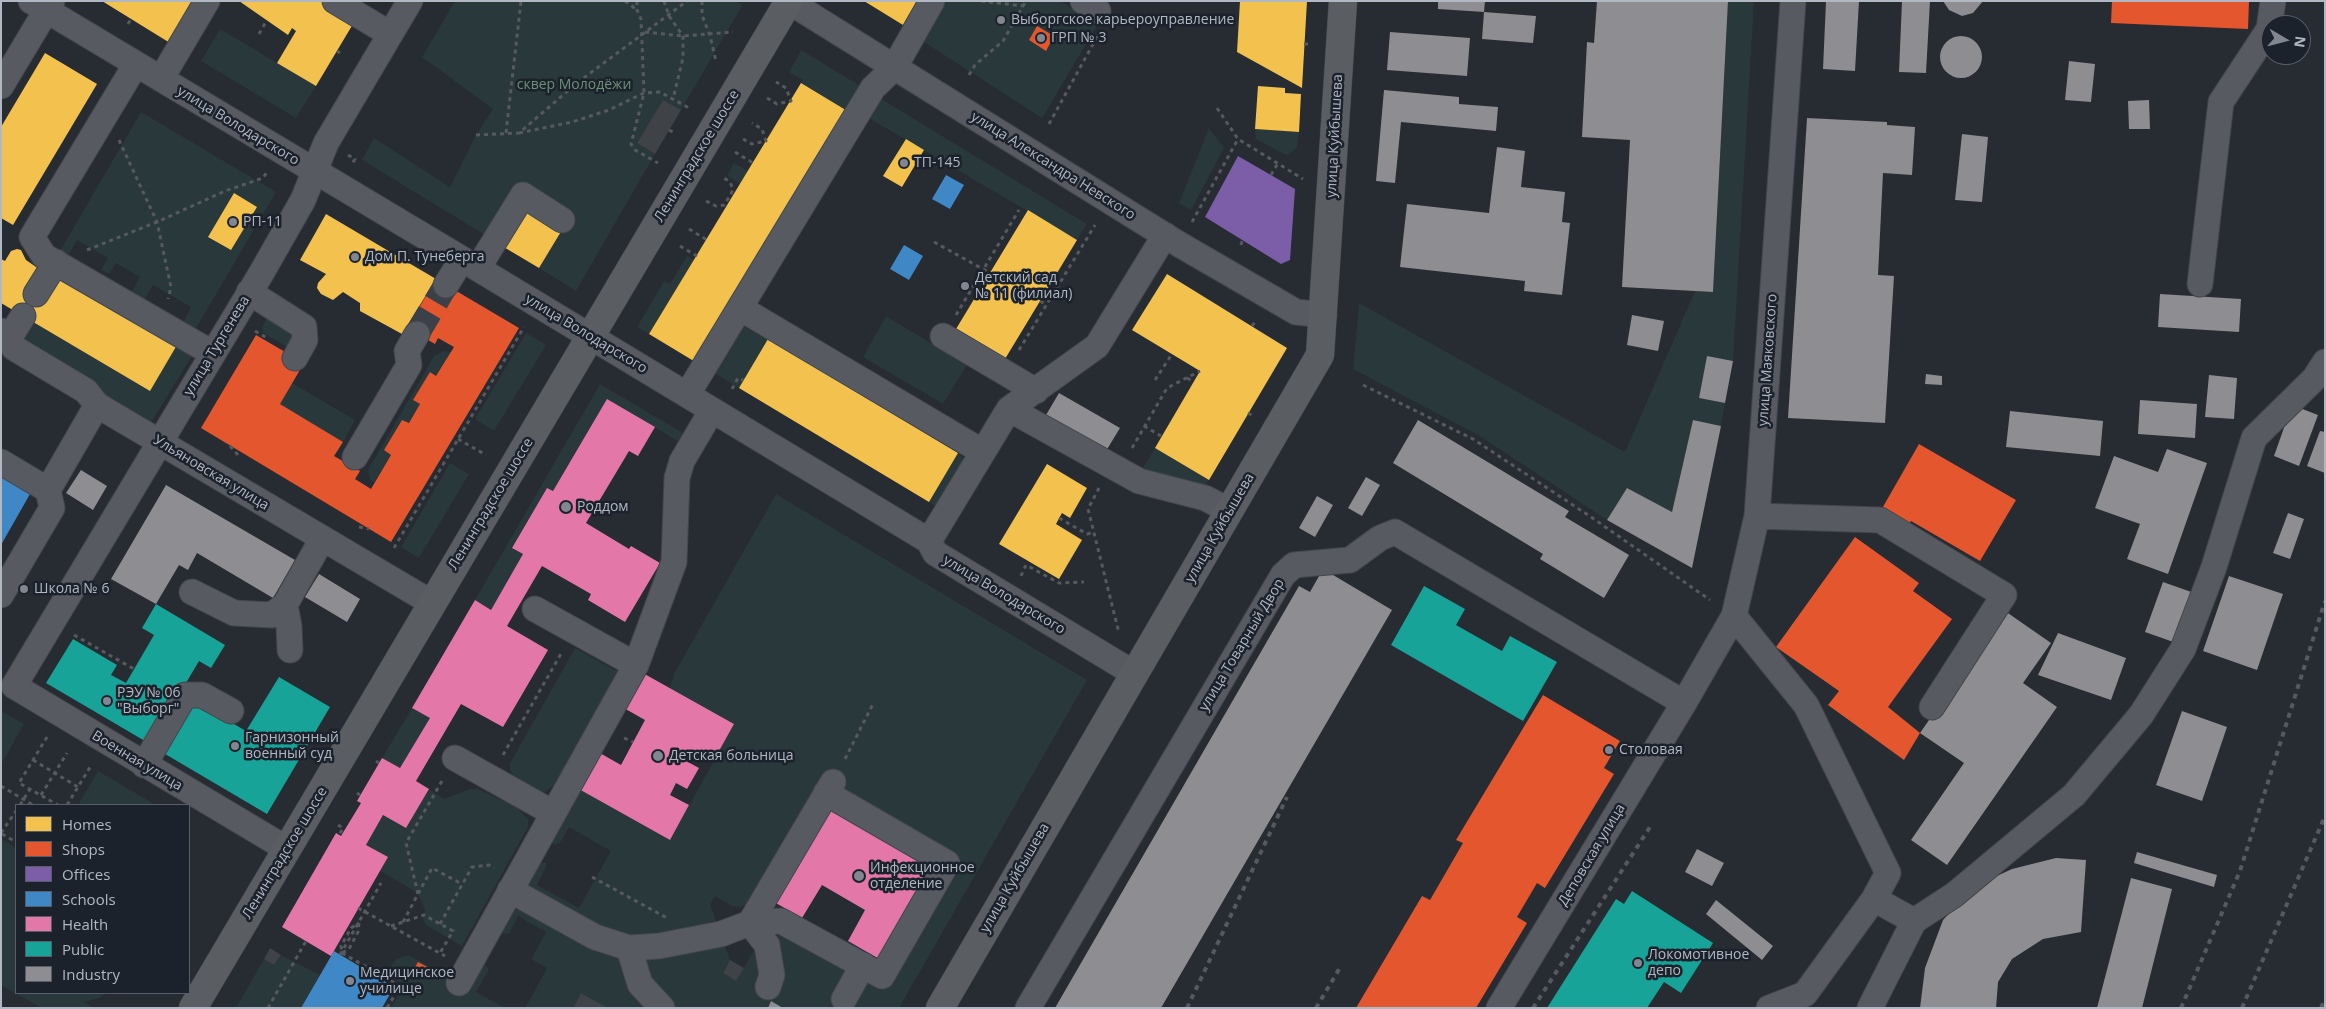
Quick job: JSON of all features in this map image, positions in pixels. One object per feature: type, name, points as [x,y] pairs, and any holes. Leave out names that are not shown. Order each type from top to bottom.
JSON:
[{"type":"main road","name":"Ленинградское шоссе","points":[[193,1008],[789,1]]},
{"type":"main road","name":"улица Куйбышева","points":[[940,1008],[1320,355],[1343,1]]},
{"type":"street","points":[[162,79],[207,1]]},
{"type":"street","points":[[335,1],[390,34]]},
{"type":"street","name":"улица Тургенева","points":[[14,686],[250,292],[303,200],[326,143],[410,1]]},
{"type":"street","name":"улица Александра Невского","points":[[789,1],[1164,235],[1296,312],[1324,315]]},
{"type":"street","points":[[687,395],[873,88],[894,68],[932,1]]},
{"type":"street","name":"улица Маяковского","points":[[1684,703],[1734,616],[1757,516],[1793,1]]},
{"type":"street","points":[[2200,284],[2221,102],[2269,29],[2273,1]]},
{"type":"street","points":[[1,86],[43,4]]},
{"type":"street","name":"улица Володарского","points":[[43,4],[136,64],[314,172],[470,263],[929,541],[936,553],[1135,674]]},
{"type":"street","points":[[136,64],[32,237],[44,256],[212,353]]},
{"type":"street","points":[[446,285],[470,263],[523,196],[562,220]]},
{"type":"street","points":[[929,541],[1009,410],[1097,346],[1164,235]]},
{"type":"street","points":[[36,294],[56,262]]},
{"type":"street","points":[[250,292],[304,327],[305,340],[295,358]]},
{"type":"street","points":[[740,308],[982,452]]},
{"type":"street","points":[[6,334],[23,316]]},
{"type":"street","name":"Ульяновская улица","points":[[6,334],[14,348],[86,391],[97,405],[432,603]]},
{"type":"street","points":[[355,457],[409,365],[407,351],[417,334]]},
{"type":"street","points":[[943,336],[1036,392]]},
{"type":"street","points":[[1870,1008],[1914,921],[1954,895],[2074,795],[2142,715],[2183,649],[2214,567],[2254,438],[2314,379],[2325,362]]},
{"type":"street","points":[[1,595],[52,508],[48,490],[97,405]]},
{"type":"street","points":[[464,975],[636,665],[674,562],[678,478],[682,461],[712,410]]},
{"type":"street","points":[[1009,410],[1139,480],[1205,498],[1230,511]]},
{"type":"street","points":[[1,462],[48,490]]},
{"type":"street","points":[[1757,516],[1880,520],[2004,595],[1932,707]]},
{"type":"street","name":"улица Товарный Двор","points":[[1028,1008],[1283,575],[1294,566],[1350,560],[1380,538],[1395,532],[1684,703]]},
{"type":"street","points":[[192,592],[234,614],[272,615],[285,605],[322,539]]},
{"type":"street","points":[[285,605],[289,626],[290,650]]},
{"type":"street","points":[[534,609],[636,665]]},
{"type":"street","points":[[1734,616],[1806,705],[1888,873],[1874,899],[1804,1001],[1769,1008]]},
{"type":"street","name":"Военная улица","points":[[14,686],[144,766],[287,849]]},
{"type":"street","points":[[144,766],[185,695],[202,695],[230,711]]},
{"type":"street","name":"Деповская улица","points":[[1500,1008],[1684,703]]},
{"type":"street","points":[[455,758],[553,813]]},
{"type":"street","points":[[510,890],[594,937],[630,948],[658,946],[721,934],[750,923],[781,921],[882,976],[947,863],[829,788],[750,923]]},
{"type":"street","points":[[1874,899],[1914,921]]},
{"type":"street","points":[[750,923],[768,945],[772,975],[768,987]]},
{"type":"street","points":[[630,948],[640,984],[662,1008]]},
{"type":"street","points":[[844,999],[863,965]]},
{"type":"path","points":[[506,133],[521,1]]},
{"type":"path","points":[[626,1],[637,10]]},
{"type":"path","points":[[637,1],[637,10],[641,19],[643,33],[644,93],[631,144],[635,150],[658,163]]},
{"type":"path","points":[[664,1],[669,16],[682,36],[684,58],[673,99]]},
{"type":"path","points":[[519,133],[577,83],[687,1]]},
{"type":"path","points":[[702,1],[702,15],[710,36],[716,61]]},
{"type":"path","points":[[981,1],[1024,6]]},
{"type":"path","points":[[969,75],[975,65],[1003,41],[1026,1]]},
{"type":"path","points":[[1049,124],[1094,14]]},
{"type":"path","points":[[128,24],[131,19]]},
{"type":"path","points":[[259,34],[267,20]]},
{"type":"path","points":[[643,33],[710,36],[733,32]]},
{"type":"path","points":[[1304,44],[1311,44]]},
{"type":"path","points":[[767,98],[777,104],[791,101],[786,88],[776,82]]},
{"type":"path","points":[[476,135],[519,133],[572,122],[609,110],[644,93],[660,92],[689,108]]},
{"type":"path","points":[[1216,108],[1238,139],[1303,179]]},
{"type":"path","points":[[107,113],[157,222],[171,287],[162,324]]},
{"type":"path","points":[[743,139],[752,144],[766,141],[762,128],[752,123]]},
{"type":"path","points":[[669,130],[675,133]]},
{"type":"path","points":[[1195,217],[1238,139]]},
{"type":"path","points":[[735,152],[753,163]]},
{"type":"path","points":[[1271,175],[1278,163]]},
{"type":"path","points":[[706,201],[716,206],[727,204],[733,189],[730,182],[721,176]]},
{"type":"path","points":[[56,262],[157,222],[224,191],[263,178]]},
{"type":"path","points":[[943,336],[1019,210]]},
{"type":"path","points":[[1006,373],[1095,224]]},
{"type":"path","points":[[689,229],[706,240]]},
{"type":"path","points":[[1240,245],[1242,241]]},
{"type":"path","points":[[934,242],[990,273]]},
{"type":"path","points":[[680,246],[697,256]]},
{"type":"path","points":[[1040,301],[1047,305]]},
{"type":"path","points":[[1252,326],[1255,322]]},
{"type":"path","points":[[394,548],[453,443],[458,439],[459,433],[524,327]]},
{"type":"path","points":[[253,330],[267,338]]},
{"type":"path","points":[[1154,380],[1172,354]]},
{"type":"path","points":[[1134,444],[1167,388],[1200,372]]},
{"type":"path","points":[[732,389],[738,378],[743,380]]},
{"type":"path","points":[[1187,378],[1194,382]]},
{"type":"path","points":[[1364,384],[1473,439],[1591,517],[1734,616]]},
{"type":"path","points":[[1248,413],[1253,416]]},
{"type":"path","points":[[1144,426],[1162,436]]},
{"type":"path","points":[[458,439],[486,455]]},
{"type":"path","points":[[230,446],[238,455]]},
{"type":"path","points":[[1111,466],[1088,509],[1120,636]]},
{"type":"path","points":[[1059,518],[1087,534],[1094,532]]},
{"type":"path","points":[[359,528],[369,529]]},
{"type":"path","points":[[1018,581],[1026,565],[1059,583],[1084,582]]},
{"type":"path","points":[[490,778],[575,631]]},
{"type":"path","points":[[71,634],[134,670]]},
{"type":"path","points":[[829,788],[874,702]]},
{"type":"path","points":[[47,738],[20,783],[56,804]]},
{"type":"path","points":[[41,796],[67,753]]},
{"type":"path","points":[[418,894],[406,842],[455,758]]},
{"type":"path","points":[[33,760],[78,787]]},
{"type":"path","points":[[68,804],[92,764]]},
{"type":"path","points":[[1,786],[31,804]]},
{"type":"path","points":[[21,804],[30,789]]},
{"type":"path","points":[[15,813],[2,834],[15,841]]},
{"type":"path","points":[[338,826],[343,828],[339,835]]},
{"type":"path","points":[[440,924],[472,867],[489,865]]},
{"type":"path","points":[[403,922],[432,868],[462,884]]},
{"type":"path","points":[[592,877],[702,937]]},
{"type":"path","points":[[381,883],[341,954],[400,986],[388,1008]]},
{"type":"path","points":[[358,908],[440,953],[464,975]]},
{"type":"path","points":[[391,926],[424,915],[453,931],[440,953]]},
{"type":"path","points":[[268,1008],[306,941]]},
{"type":"green space","name":"сквер Молодёжи","points":[[455,1],[737,1],[742,6],[681,110],[663,100],[637,143],[655,154],[576,291],[539,268],[562,230],[490,238],[362,160],[374,138],[450,187],[476,135],[493,109],[422,57]]},
{"type":"green space","points":[[947,1],[1060,1],[1098,24],[1042,118],[924,42]]},
{"type":"green space","points":[[1728,1],[1754,1],[1733,361],[1707,356],[1699,398],[1725,403],[1721,426],[1693,420],[1672,512],[1627,488],[1607,520],[1478,435],[1353,369],[1359,303],[1625,452],[1695,291],[1713,292]]},
{"type":"green space","points":[[220,29],[316,86],[296,118],[201,61]]},
{"type":"green space","points":[[801,50],[864,88],[849,112],[801,83],[803,80],[789,72]]},
{"type":"green space","points":[[878,97],[1087,224],[1077,240],[867,117]]},
{"type":"green space","points":[[141,112],[276,192],[195,330],[183,323],[191,307],[153,285],[144,300],[131,293],[140,277],[116,263],[109,274],[101,270],[108,258],[77,240],[68,256],[60,251]]},
{"type":"green space","points":[[1209,128],[1224,148],[1191,210],[1179,203]]},
{"type":"green space","points":[[1255,129],[1299,132],[1297,148],[1288,155],[1280,152],[1256,139]]},
{"type":"green space","points":[[734,163],[748,171],[740,184],[727,176]]},
{"type":"green space","points":[[687,256],[694,260],[649,334],[637,327],[664,281],[670,284]]},
{"type":"green space","points":[[268,316],[293,332],[291,349],[263,333],[262,327]]},
{"type":"green space","points":[[886,316],[967,365],[943,404],[863,357]]},
{"type":"green space","points":[[31,320],[177,345],[193,354],[151,423],[21,345]]},
{"type":"green space","points":[[743,326],[768,339],[739,388],[711,371]]},
{"type":"green space","points":[[526,333],[546,345],[494,431],[475,419]]},
{"type":"green space","points":[[444,351],[451,352],[436,376],[430,372],[413,400],[420,404],[409,423],[402,420],[384,450],[391,455],[374,483],[370,479],[368,470],[434,356]]},
{"type":"green space","points":[[292,383],[355,420],[343,442],[280,404]]},
{"type":"green space","points":[[600,384],[685,434],[681,443],[607,399],[553,491],[547,488],[512,548],[523,554],[491,610],[475,600]]},
{"type":"green space","points":[[1155,448],[1209,480],[1204,486],[1142,469]]},
{"type":"green space","points":[[958,453],[962,456],[963,465],[937,507],[929,502]]},
{"type":"green space","points":[[450,463],[469,474],[419,558],[401,547]]},
{"type":"green space","points":[[776,494],[1087,680],[899,1008],[783,1008],[771,1001],[768,1008],[608,1008],[581,993],[573,1008],[525,1008],[547,968],[531,959],[546,932],[518,916],[509,934],[502,933],[501,931],[513,910],[518,909],[577,942],[584,920],[528,886],[528,881],[539,862],[546,863],[546,867],[537,885],[579,908],[611,851],[569,827],[560,843],[555,845],[550,841],[577,788],[670,840],[734,724],[670,688],[674,674]],"holes":[[[838,792],[960,862],[887,989],[782,932],[778,934],[777,941],[756,947],[736,981],[723,973],[730,960],[710,904],[715,896],[732,906],[741,907],[751,901]]]},
{"type":"green space","points":[[575,648],[619,672],[555,785],[544,792],[537,791],[512,776],[509,765]]},
{"type":"green space","points":[[412,708],[430,718],[400,768],[382,758]]},
{"type":"green space","points":[[1,711],[24,724],[1,765]]},
{"type":"green space","points":[[98,771],[154,804],[79,804]]},
{"type":"green space","points":[[429,789],[444,799],[470,789],[478,789],[516,807],[528,819],[528,827],[462,946],[426,925],[423,918],[425,911],[418,893],[380,871],[387,857],[366,845],[383,815],[406,828]]},
{"type":"green space","points":[[1,839],[15,847],[15,993],[1,985]]},
{"type":"green space","points":[[281,955],[320,975],[301,1008],[236,1008],[264,959],[274,965]]},
{"type":"green space","points":[[408,955],[468,987],[483,965],[488,968],[488,971],[476,992],[505,1008],[391,1008],[402,989],[401,983],[377,969],[392,965],[396,959]]},
{"type":"green space","points":[[17,994],[105,994],[99,998],[84,1002],[94,1008],[42,1008]]},
{"type":"building: Homes","points":[[102,1],[195,1],[170,43]]},
{"type":"building: Homes","points":[[239,1],[327,1],[356,19],[316,86],[277,63],[296,31],[292,28],[288,35]]},
{"type":"building: Homes","points":[[864,1],[917,1],[903,25]]},
{"type":"building: Homes","points":[[1240,1],[1307,1],[1302,88],[1237,52]]},
{"type":"building: Homes","points":[[45,53],[97,84],[13,225],[1,218],[1,127]]},
{"type":"building: Homes","points":[[801,83],[849,112],[697,363],[649,334]]},
{"type":"building: Homes","points":[[1258,86],[1285,88],[1285,93],[1301,94],[1299,132],[1255,129]]},
{"type":"building: Homes","name":"ТП-145","points":[[906,139],[924,150],[902,187],[883,176]]},
{"type":"building: Homes","name":"РП-11","points":[[234,193],[257,207],[231,250],[208,237]]},
{"type":"building: Homes","points":[[525,207],[562,230],[539,268],[502,246]]},
{"type":"building: Homes","points":[[1028,210],[1077,240],[1005,359],[956,329]]},
{"type":"building: Homes","points":[[326,214],[436,279],[402,334],[360,311],[360,303],[343,292],[333,300],[321,294],[317,288],[318,283],[326,274],[300,260]]},
{"type":"building: Homes","points":[[21,250],[26,260],[39,269],[57,274],[177,345],[150,391],[1,303],[1,259],[5,261],[11,251]]},
{"type":"building: Homes","points":[[1167,274],[1287,348],[1209,480],[1155,448],[1200,371],[1132,330]]},
{"type":"building: Homes","points":[[768,339],[958,453],[929,502],[739,388]]},
{"type":"building: Homes","points":[[1047,464],[1087,488],[1070,518],[1062,513],[1056,524],[1082,540],[1059,579],[999,544]]},
{"type":"building: Shops","points":[[2112,1],[2249,1],[2248,29],[2111,23]]},
{"type":"building: Shops","name":"ГРП № 3","points":[[1037,26],[1054,36],[1046,51],[1029,40]]},
{"type":"building: Shops","points":[[436,279],[519,328],[391,542],[201,428],[256,335],[304,363],[280,404],[343,442],[334,456],[360,471],[355,479],[371,489],[391,455],[384,450],[402,420],[409,423],[420,404],[413,400],[430,372],[436,376],[454,347],[438,338],[435,344],[407,328]]},
{"type":"building: Shops","points":[[1919,444],[2016,500],[1980,561],[1911,521],[1907,527],[1880,512]]},
{"type":"building: Shops","points":[[1855,537],[1919,583],[1913,591],[1952,619],[1888,707],[1920,733],[1904,760],[1828,705],[1839,691],[1776,647]]},
{"type":"building: Shops","points":[[1543,695],[1620,741],[1604,768],[1614,774],[1545,888],[1537,883],[1517,917],[1527,923],[1476,1008],[1356,1008],[1422,896],[1430,900],[1463,843],[1456,840]]},
{"type":"building: Shops","points":[[418,962],[431,969],[427,976],[414,969]]},
{"type":"building: Offices","points":[[1238,156],[1295,189],[1290,260],[1281,264],[1205,217]]},
{"type":"building: Schools","points":[[946,175],[964,185],[950,209],[932,199]]},
{"type":"building: Schools","points":[[904,245],[923,256],[909,280],[890,269]]},
{"type":"building: Schools","points":[[1,477],[30,494],[1,545]]},
{"type":"building: Schools","name":"Медицинское училище","points":[[334,951],[394,987],[382,1008],[301,1008]]},
{"type":"building: Health","points":[[607,399],[655,427],[638,456],[629,451],[586,523],[629,549],[631,546],[660,563],[625,622],[588,600],[591,594],[542,566],[507,626],[548,650],[503,727],[461,704],[416,781],[429,789],[406,828],[383,815],[366,845],[388,857],[331,956],[282,927],[336,833],[341,836],[361,803],[357,801],[382,758],[400,768],[430,718],[412,708],[475,600],[491,610],[523,554],[512,548],[547,488],[553,491]]},
{"type":"building: Health","name":"Детская больница","points":[[641,672],[734,724],[714,760],[695,750],[688,762],[699,768],[687,789],[676,783],[670,795],[689,805],[670,840],[577,788],[598,752],[621,765],[645,720],[622,707]]},
{"type":"building: Health","name":"Инфекционное отделение","points":[[829,807],[934,868],[881,960],[848,941],[865,910],[822,885],[802,918],[774,902]]},
{"type":"building: Public","points":[[1424,586],[1465,609],[1456,625],[1502,651],[1510,636],[1557,662],[1523,721],[1391,645]]},
{"type":"building: Public","points":[[156,604],[225,645],[211,668],[199,661],[150,744],[46,683],[73,639],[117,665],[111,675],[126,683],[154,635],[142,628]]},
{"type":"building: Public","name":"Гарнизонный военный суд","points":[[279,677],[330,707],[267,814],[160,751],[191,699],[246,731]]},
{"type":"building: Public","name":"Локомотивное депо","points":[[1632,891],[1713,943],[1681,993],[1664,982],[1647,1008],[1547,1008],[1616,899],[1624,904]]},
{"type":"building: Industry","points":[[1438,1],[1485,1],[1484,12],[1438,9]]},
{"type":"building: Industry","points":[[1597,1],[1728,1],[1713,292],[1622,287],[1630,140],[1582,137],[1587,42],[1594,43]]},
{"type":"building: Industry","points":[[1826,1],[1859,1],[1855,71],[1823,69]]},
{"type":"building: Industry","points":[[1902,1],[1930,1],[1926,73],[1899,72]]},
{"type":"building: Industry","points":[[1943,1],[1983,1],[1973,13],[1962,16],[1949,10]]},
{"type":"building: Industry","points":[[1484,12],[1536,16],[1533,43],[1482,39]]},
{"type":"building: Industry","points":[[1390,32],[1470,38],[1467,76],[1387,70]]},
{"type":"building: Industry","points":[[1961,36],[1976,42],[1982,57],[1976,72],[1961,78],[1946,72],[1940,57],[1946,42]]},
{"type":"building: Industry","points":[[2069,61],[2095,64],[2091,102],[2065,100]]},
{"type":"building: Industry","points":[[1384,90],[1459,97],[1459,104],[1498,107],[1496,131],[1401,122],[1395,183],[1376,181]]},
{"type":"building: Industry","points":[[2149,100],[2150,129],[2129,129],[2128,101]]},
{"type":"building: Industry","points":[[1807,118],[1887,122],[1887,125],[1915,127],[1912,175],[1883,173],[1878,275],[1894,276],[1885,423],[1788,418]]},
{"type":"building: Industry","points":[[1962,134],[1988,137],[1982,202],[1955,200]]},
{"type":"building: Industry","points":[[1497,147],[1525,151],[1521,187],[1565,192],[1562,222],[1570,223],[1562,295],[1524,291],[1525,281],[1400,267],[1407,204],[1489,213]]},
{"type":"building: Industry","points":[[2160,294],[2241,299],[2239,332],[2158,327]]},
{"type":"building: Industry","points":[[1632,315],[1664,321],[1658,351],[1627,345]]},
{"type":"building: Industry","points":[[1707,356],[1733,361],[1725,403],[1699,398]]},
{"type":"building: Industry","points":[[1926,374],[1942,376],[1942,385],[1925,384]]},
{"type":"building: Industry","points":[[2209,375],[2237,378],[2234,419],[2205,417]]},
{"type":"building: Industry","points":[[1059,393],[1120,428],[1106,451],[1046,415]]},
{"type":"building: Industry","points":[[2140,400],[2197,404],[2195,438],[2138,434]]},
{"type":"building: Industry","points":[[2292,405],[2318,415],[2299,466],[2274,456]]},
{"type":"building: Industry","points":[[2010,411],[2103,421],[2100,456],[2006,447]]},
{"type":"building: Industry","points":[[1418,420],[1569,511],[1565,517],[1629,555],[1604,598],[1540,559],[1543,554],[1393,463]]},
{"type":"building: Industry","points":[[1693,420],[1721,426],[1692,568],[1607,520],[1627,488],[1672,512]]},
{"type":"building: Industry","points":[[2320,431],[2325,432],[2325,473],[2307,466]]},
{"type":"building: Industry","points":[[2167,449],[2207,463],[2168,574],[2127,559],[2140,524],[2095,508],[2114,456],[2158,472]]},
{"type":"building: Industry","points":[[81,470],[107,486],[93,510],[66,493]]},
{"type":"building: Industry","points":[[1366,477],[1380,485],[1362,516],[1348,508]]},
{"type":"building: Industry","points":[[166,485],[295,560],[273,598],[197,553],[188,570],[179,565],[156,604],[111,579]]},
{"type":"building: Industry","points":[[1317,496],[1333,505],[1315,537],[1299,528]]},
{"type":"building: Industry","points":[[2288,513],[2304,519],[2290,559],[2273,553]]},
{"type":"building: Industry","points":[[1323,569],[1392,610],[1161,1008],[1055,1008],[1299,586],[1310,592]]},
{"type":"building: Industry","points":[[319,574],[360,599],[347,622],[305,597]]},
{"type":"building: Industry","points":[[2229,576],[2283,594],[2257,670],[2203,651]]},
{"type":"building: Industry","points":[[2163,582],[2197,594],[2179,644],[2145,632]]},
{"type":"building: Industry","points":[[2005,611],[2051,643],[2023,683],[2057,707],[1947,865],[1911,840],[1964,763],[1920,733]]},
{"type":"building: Industry","points":[[2058,633],[2126,658],[2111,700],[2038,675]]},
{"type":"building: Industry","points":[[2182,711],[2227,727],[2202,801],[2156,785]]},
{"type":"building: Industry","points":[[1697,849],[1724,863],[1712,886],[1685,872]]},
{"type":"building: Industry","points":[[2137,852],[2217,875],[2214,887],[2134,863]]},
{"type":"building: Industry","points":[[2056,858],[2086,860],[2081,932],[2043,939],[2012,959],[1998,982],[1996,1008],[1920,1008],[1925,968],[1943,920],[1975,886],[2012,869]]},
{"type":"building: Industry","points":[[2131,878],[2172,889],[2142,1008],[2097,1008]]},
{"type":"building: Industry","points":[[1716,900],[1773,946],[1762,960],[1706,914]]},
{"type":"building: Industry","points":[[771,1001],[783,1008],[768,1008]]},
{"type":"building: Other","points":[[663,100],[681,110],[655,154],[637,143]]},
{"type":"building: Other","points":[[270,948],[281,955],[274,965],[264,959]]},
{"type":"building: Other","points":[[730,960],[744,968],[736,981],[723,973]]},
{"type":"building: Other","points":[[581,993],[608,1008],[573,1008]]},
{"type":"tunnel","points":[[417,334],[446,285]]},
{"type":"railway","points":[[2181,1008],[2240,871],[2325,601]]},
{"type":"railway","points":[[1187,1008],[1287,797]]},
{"type":"railway","points":[[2242,1008],[2325,816]]},
{"type":"railway","points":[[1533,1008],[1650,827]]},
{"type":"railway","points":[[1316,1008],[1341,966]]},
{"type":"railway","points":[[2321,1008],[2325,999]]},
{"type":"place","name":"Выборгское карьероуправление","points":[[1001,20]]},
{"type":"place","name":"ГРП № 3","points":[[1041,38]]},
{"type":"place","name":"ТП-145","points":[[904,163]]},
{"type":"place","name":"РП-11","points":[[233,222]]},
{"type":"place","name":"Дом П. Тунеберга","points":[[355,257]]},
{"type":"place","name":"Детский сад № 11 (филиал)","points":[[965,286]]},
{"type":"place","name":"Роддом","points":[[566,507]]},
{"type":"place","name":"Школа № 6","points":[[24,589]]},
{"type":"place","name":"РЭУ № 06 \"Выборг\"","points":[[107,701]]},
{"type":"place","name":"Гарнизонный военный суд","points":[[235,746]]},
{"type":"place","name":"Столовая","points":[[1609,750]]},
{"type":"place","name":"Детская больница","points":[[658,756]]},
{"type":"place","name":"Инфекционное отделение","points":[[859,876]]},
{"type":"place","name":"Локомотивное депо","points":[[1638,963]]},
{"type":"place","name":"Медицинское училище","points":[[350,981]]}]
